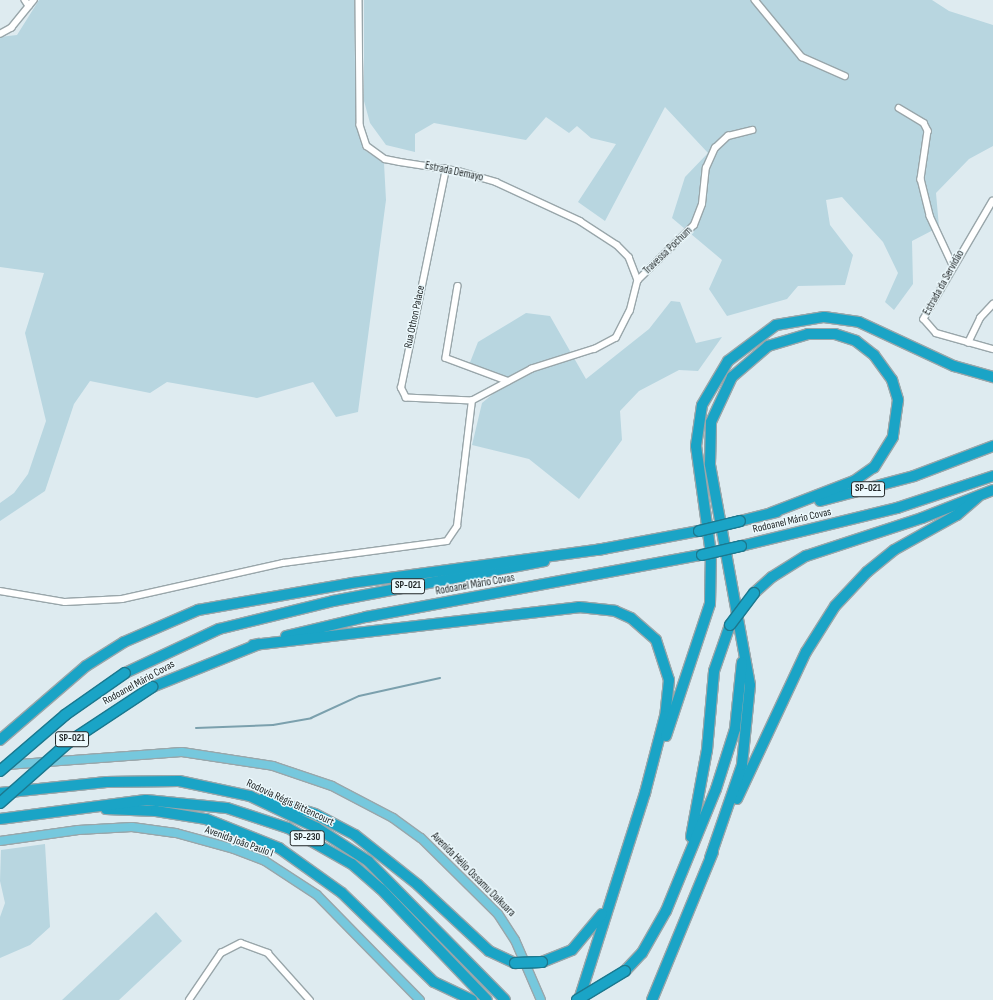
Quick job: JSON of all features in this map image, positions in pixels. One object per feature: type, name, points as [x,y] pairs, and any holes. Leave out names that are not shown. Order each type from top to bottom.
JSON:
[{"type":"highway","points":[[578,1000],[644,793],[710,604],[711,554],[696,446],[702,405],[717,375],[741,348],[766,330],[786,322],[824,317],[859,322],[954,366],[993,377]]},
{"type":"highway","points":[[578,1000],[625,971],[654,935],[686,864],[735,729],[742,683],[710,464],[709,442],[716,407],[741,367],[768,346],[808,334],[835,334],[856,341],[874,355],[892,380],[898,400],[894,438],[874,467],[860,478],[771,513]]},
{"type":"highway","name":"Rodoanel Mário Covas","points":[[0,771],[65,715],[125,673],[227,627],[378,591],[700,531],[914,476],[993,446]]},
{"type":"highway","name":"Rodoanel Mário Covas","points":[[0,802],[69,742],[152,687],[253,645],[366,617],[702,555],[897,508],[993,476]]},
{"type":"highway","points":[[686,864],[707,750],[714,671],[735,627],[754,594],[772,577],[806,556],[978,497],[993,490]]},
{"type":"highway","points":[[710,858],[806,652],[834,606],[866,572],[894,550],[956,515],[978,497]]},
{"type":"highway","points":[[0,740],[86,666],[160,625],[236,601],[604,549]]},
{"type":"highway","points":[[253,645],[547,610],[579,607],[615,611],[646,629],[656,640],[667,665],[669,694],[644,793]]},
{"type":"highway","points":[[652,1000],[710,858],[735,789],[747,740],[750,685],[735,627]]},
{"type":"highway","name":"Rodovia Régis Bittencourt","points":[[0,793],[106,782],[179,782],[250,796],[317,828],[368,861],[505,1000]]},
{"type":"highway","points":[[250,796],[284,802],[356,835],[418,885],[489,951],[515,963],[542,962],[572,950],[610,902]]},
{"type":"highway","name":"SP-230","points":[[0,819],[146,800],[199,803],[233,809],[288,828],[352,864],[381,889],[487,1000]]},
{"type":"highway","points":[[70,809],[128,808],[191,817],[233,828],[279,848],[342,893],[434,982],[472,1000]]},
{"type":"main road","name":"Avenida Hélio Ossamu Daikuara","points":[[0,765],[189,753],[273,766],[332,786],[393,818],[421,838],[498,914],[516,940],[541,1000]]},
{"type":"main road","name":"Avenida João Paulo I","points":[[0,841],[78,830],[132,827],[176,832],[234,849],[265,861],[317,895],[420,1000]]},
{"type":"street","points":[[25,0],[29,6]]},
{"type":"street","points":[[0,34],[11,28],[34,0]]},
{"type":"street","name":"Estrada Demayo","points":[[358,0],[360,125],[366,146],[385,159],[446,169],[496,182],[580,221],[624,251],[638,280]]},
{"type":"street","points":[[755,0],[802,57],[845,76]]},
{"type":"street","points":[[899,108],[924,123],[928,130],[921,179],[930,216],[953,265]]},
{"type":"street","name":"Travessa Pochum","points":[[638,280],[694,226],[702,204],[706,168],[715,148],[728,136],[752,130]]},
{"type":"street","name":"Rua Othon Palace","points":[[446,169],[400,388],[406,398],[415,401],[472,401]]},
{"type":"street","name":"Estrada da Servidão","points":[[993,201],[953,265],[927,312],[925,324],[936,333],[993,349]]},
{"type":"street","points":[[0,591],[65,602],[122,599],[283,563],[447,541],[457,526],[472,401],[553,361],[610,342],[624,326],[635,297],[638,280]]},
{"type":"street","points":[[458,286],[446,358],[508,382]]},
{"type":"street","points":[[968,343],[980,318],[993,304]]},
{"type":"street","points":[[189,1000],[221,953],[241,943],[268,953],[310,1000]]},
{"type":"shaded area","points":[[39,0],[354,0],[356,125],[363,149],[384,163],[386,200],[358,412],[336,417],[313,382],[257,398],[167,382],[150,393],[90,381],[74,404],[45,491],[0,521],[0,503],[14,493],[28,474],[46,421],[25,333],[44,273],[0,267],[0,37],[17,35]]},
{"type":"shaded area","points":[[364,0],[932,0],[949,11],[993,25],[993,146],[969,159],[936,193],[939,227],[912,241],[913,284],[894,310],[885,302],[898,273],[883,242],[842,197],[826,200],[830,225],[853,255],[845,285],[798,286],[787,299],[727,316],[709,289],[722,260],[672,218],[685,177],[708,153],[665,107],[605,221],[578,202],[616,144],[591,138],[577,126],[569,133],[546,117],[526,140],[434,123],[415,134],[415,152],[386,145],[370,123],[364,101]]},
{"type":"shaded area","points":[[671,301],[680,302],[696,343],[722,337],[698,371],[679,370],[639,391],[620,411],[622,440],[579,499],[529,459],[472,445],[482,403],[505,384],[497,374],[469,365],[478,342],[526,313],[550,316],[586,379],[649,329]]},
{"type":"shaded area","points":[[45,844],[50,927],[30,945],[0,958],[0,917],[5,903],[0,881],[1,850]]},
{"type":"shaded area","points":[[156,912],[182,941],[119,1000],[62,1000]]},
{"type":"waterway","points":[[196,728],[273,725],[311,718],[359,696],[440,678]]}]
